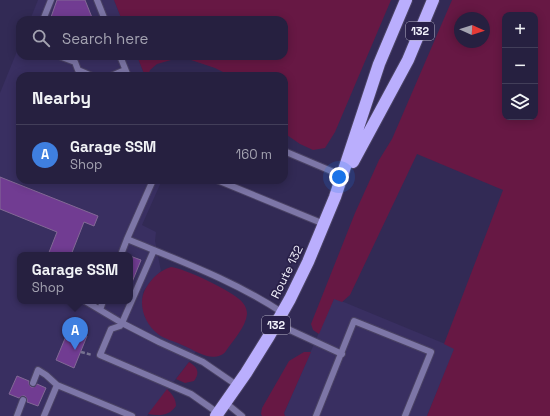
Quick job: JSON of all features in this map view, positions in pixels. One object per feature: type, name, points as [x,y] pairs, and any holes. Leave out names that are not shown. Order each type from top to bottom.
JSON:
[{"type":"highway","name":"Route 132","points":[[344,177],[379,64],[406,0]]},
{"type":"highway","name":"Route 132","points":[[217,415],[238,386],[277,324],[308,262],[344,177],[408,60],[433,0]]},
{"type":"lane","points":[[45,16],[51,0]]},
{"type":"lane","points":[[96,0],[103,16]]},
{"type":"lane","points":[[70,60],[75,62],[78,70],[83,72]]},
{"type":"lane","points":[[121,60],[126,72]]},
{"type":"lane","points":[[288,153],[344,177]]},
{"type":"lane","points":[[122,252],[151,184]]},
{"type":"lane","points":[[227,184],[324,224]]},
{"type":"lane","points":[[127,239],[192,266],[244,290],[282,313]]},
{"type":"lane","points":[[133,298],[154,250]]},
{"type":"lane","points":[[90,304],[122,323],[159,342],[203,362],[238,386]]},
{"type":"lane","points":[[100,310],[102,304]]},
{"type":"lane","points":[[130,304],[120,326],[111,329],[100,355],[192,394],[217,415]]},
{"type":"lane","points":[[316,416],[354,321],[431,352],[405,416]]},
{"type":"lane","points":[[277,324],[342,354]]},
{"type":"lane","points":[[33,383],[38,370],[57,385],[132,416]]},
{"type":"lane","points":[[44,416],[57,385]]},
{"type":"lane","points":[[17,416],[23,400]]},
{"type":"lane","points":[[226,403],[242,416]]},
{"type":"shaded area","points":[[38,0],[114,0],[120,16],[32,16]]},
{"type":"shaded area","points":[[114,0],[391,0],[335,132],[325,148],[313,150],[300,144],[288,136],[288,72],[223,72],[191,60],[288,60],[288,16],[120,16]]},
{"type":"shaded area","points":[[452,0],[550,0],[550,416],[427,416],[454,349],[444,344],[503,190],[417,154],[350,295],[342,302],[334,299],[319,334],[313,330],[311,324],[355,213],[379,160],[392,139]]},
{"type":"shaded area","points":[[16,54],[16,60],[139,60],[143,72],[16,72],[16,184],[160,184],[142,225],[156,232],[155,241],[161,271],[143,292],[142,304],[145,317],[158,334],[196,351],[147,416],[0,416],[0,93]]},
{"type":"shaded area","points":[[139,60],[171,60],[157,64],[149,72],[143,72]]},
{"type":"shaded area","points":[[171,267],[196,275],[216,285],[233,295],[245,306],[247,314],[244,324],[223,354],[212,357],[201,354],[160,336],[149,325],[143,312],[143,294],[157,275],[163,270]]},
{"type":"shaded area","points":[[334,298],[455,348],[427,416],[285,416],[284,413]]},
{"type":"shaded area","points":[[304,352],[311,352],[284,413],[285,416],[262,416],[262,408],[289,361]]},
{"type":"shaded area","points":[[189,362],[197,370],[197,375],[194,381],[185,383],[176,379]]},
{"type":"shaded area","points":[[167,389],[171,393],[176,406],[170,412],[164,414],[148,414]]},
{"type":"building","points":[[57,0],[85,0],[91,16],[51,16]]},
{"type":"building","points":[[0,177],[98,216],[94,226],[84,222],[72,252],[49,252],[57,232],[0,209]]},
{"type":"building","points":[[133,257],[141,260],[133,280]]},
{"type":"building","points":[[69,329],[87,336],[74,368],[56,360]]},
{"type":"building","points":[[17,376],[29,381],[31,387],[34,387],[37,384],[46,388],[38,406],[27,402],[25,396],[19,398],[9,394]]},
{"type":"place","name":"Garage SSM","points":[[75,350]]}]
